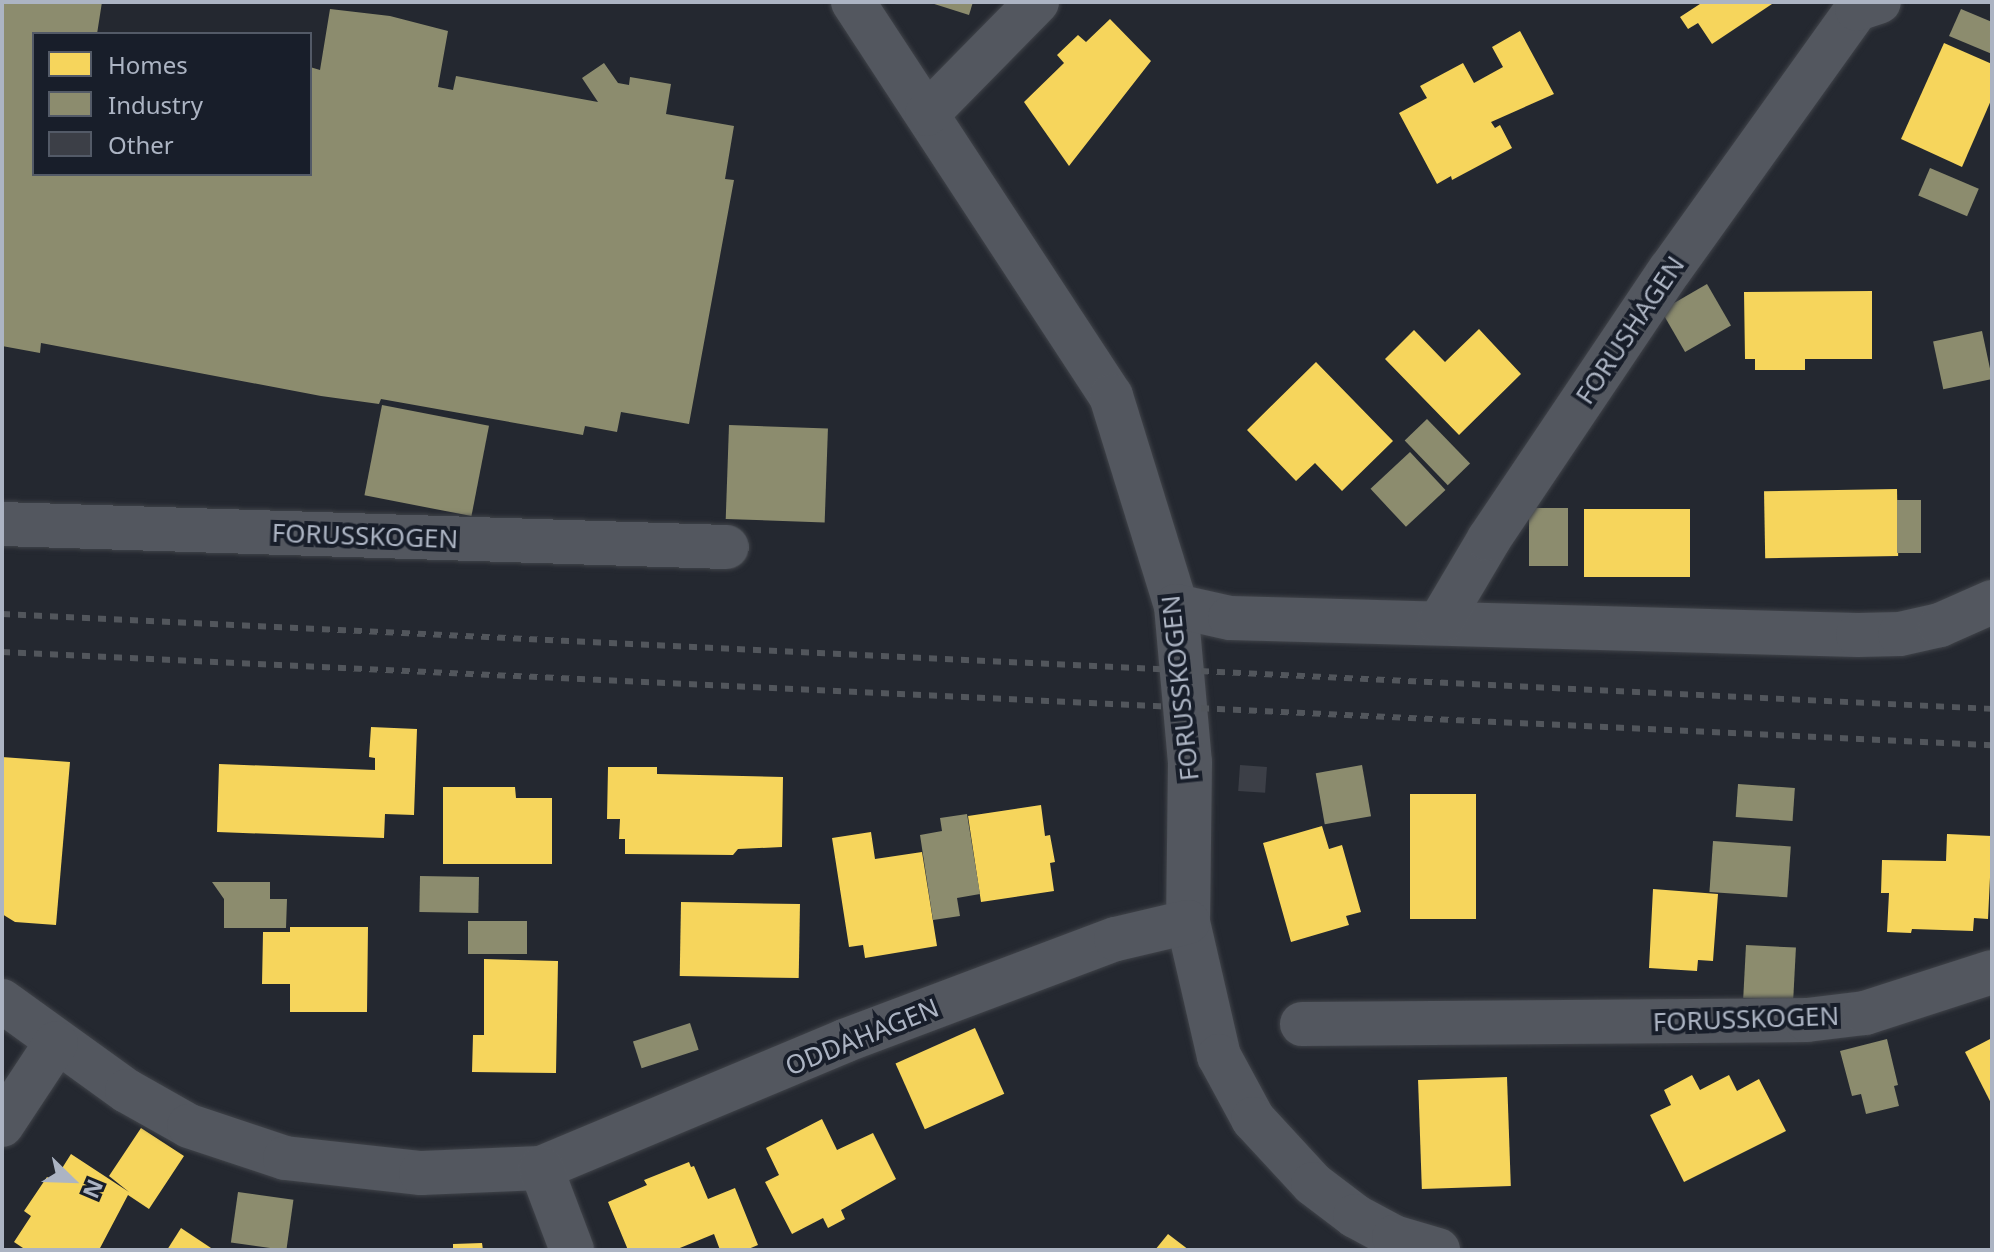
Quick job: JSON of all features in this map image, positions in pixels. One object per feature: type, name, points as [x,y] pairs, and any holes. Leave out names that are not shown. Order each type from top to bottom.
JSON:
[{"type":"street","name":"FORUSSKOGEN","points":[[853,2],[1111,396],[1176,606],[1190,762],[1188,922],[1219,1056],[1253,1119],[1313,1184],[1355,1216],[1394,1237],[1438,1250]]},
{"type":"street","points":[[927,114],[1037,2]]},
{"type":"street","name":"FORUSHAGEN","points":[[1440,622],[1489,539],[1670,270],[1857,9],[1879,2]]},
{"type":"street","name":"FORUSSKOGEN","points":[[2,524],[727,547]]},
{"type":"street","points":[[1176,606],[1230,618],[1886,634],[1940,625],[1992,602]]},
{"type":"street","name":"ODDAHAGEN","points":[[2,1001],[56,1043],[127,1091],[189,1126],[285,1158],[421,1173],[541,1168],[844,1041],[1116,939],[1188,922]]},
{"type":"street","name":"FORUSSKOGEN","points":[[1302,1024],[1807,1020],[1865,1013],[1992,972]]},
{"type":"street","points":[[2,1125],[56,1043]]},
{"type":"street","points":[[541,1168],[572,1250]]},
{"type":"building: Homes","points":[[1703,2],[1775,2],[1712,44],[1698,23],[1688,29],[1680,17]]},
{"type":"building: Homes","points":[[1110,19],[1151,61],[1069,166],[1024,102],[1064,63],[1057,55],[1078,35],[1086,42]]},
{"type":"building: Homes","points":[[1520,31],[1554,94],[1491,122],[1495,128],[1500,125],[1512,148],[1452,180],[1451,176],[1437,184],[1399,113],[1427,98],[1420,86],[1463,63],[1474,83],[1503,67],[1492,47]]},
{"type":"building: Homes","points":[[1944,43],[1992,64],[1992,98],[1962,167],[1901,139]]},
{"type":"building: Homes","points":[[1872,291],[1872,359],[1805,359],[1805,370],[1755,370],[1755,359],[1745,359],[1744,292]]},
{"type":"building: Homes","points":[[1479,329],[1521,374],[1459,435],[1385,359],[1414,330],[1445,362]]},
{"type":"building: Homes","points":[[1316,362],[1393,441],[1342,491],[1315,463],[1296,481],[1247,430]]},
{"type":"building: Homes","points":[[1897,489],[1898,556],[1765,558],[1764,491]]},
{"type":"building: Homes","points":[[1584,509],[1690,509],[1690,577],[1584,577]]},
{"type":"building: Homes","points":[[371,727],[417,729],[414,815],[385,814],[384,838],[217,832],[219,764],[375,770],[375,758],[369,757]]},
{"type":"building: Homes","points":[[2,757],[70,762],[56,925],[15,922],[2,914]]},
{"type":"building: Homes","points":[[608,767],[657,767],[657,774],[783,777],[782,847],[738,849],[733,855],[625,854],[625,839],[619,839],[620,819],[607,819]]},
{"type":"building: Homes","points":[[443,787],[515,787],[516,798],[552,798],[552,864],[443,864]]},
{"type":"building: Homes","points":[[1410,794],[1476,794],[1476,919],[1410,919]]},
{"type":"building: Homes","points":[[1041,805],[1045,836],[1050,835],[1055,862],[1050,863],[1054,891],[981,902],[968,816]]},
{"type":"building: Homes","points":[[1322,826],[1329,849],[1342,845],[1361,912],[1346,916],[1349,925],[1291,942],[1263,843]]},
{"type":"building: Homes","points":[[871,832],[875,859],[922,852],[937,946],[865,958],[863,945],[849,947],[832,838]]},
{"type":"building: Homes","points":[[1947,834],[1992,836],[1988,919],[1974,918],[1973,931],[1912,929],[1911,933],[1887,932],[1889,893],[1881,893],[1882,860],[1946,861]]},
{"type":"building: Homes","points":[[1653,889],[1718,894],[1713,961],[1698,960],[1697,971],[1649,968]]},
{"type":"building: Homes","points":[[681,902],[800,904],[799,978],[680,976]]},
{"type":"building: Homes","points":[[290,927],[368,927],[367,1012],[290,1012],[290,984],[262,984],[263,932],[290,932]]},
{"type":"building: Homes","points":[[484,959],[558,961],[556,1073],[472,1072],[473,1035],[484,1035]]},
{"type":"building: Homes","points":[[975,1028],[1004,1094],[925,1129],[896,1063]]},
{"type":"building: Homes","points":[[1992,1038],[1992,1105],[1965,1052]]},
{"type":"building: Homes","points":[[1692,1075],[1700,1090],[1729,1075],[1737,1091],[1759,1079],[1786,1131],[1684,1182],[1650,1115],[1671,1105],[1664,1090]]},
{"type":"building: Homes","points":[[1507,1077],[1511,1186],[1422,1189],[1418,1080]]},
{"type":"building: Homes","points":[[822,1119],[837,1150],[873,1133],[896,1179],[841,1210],[845,1219],[828,1228],[823,1218],[792,1234],[765,1182],[779,1175],[766,1148]]},
{"type":"building: Homes","points":[[141,1128],[184,1156],[149,1209],[128,1195],[99,1250],[26,1250],[14,1242],[31,1216],[24,1211],[47,1177],[54,1181],[71,1154],[129,1192],[109,1176]]},
{"type":"building: Homes","points":[[689,1162],[691,1167],[694,1166],[708,1199],[735,1188],[758,1245],[746,1250],[720,1250],[714,1234],[675,1250],[628,1250],[608,1202],[647,1185],[644,1180]]},
{"type":"building: Homes","points":[[181,1228],[214,1250],[167,1250]]},
{"type":"building: Homes","points":[[1168,1234],[1189,1250],[1155,1250]]},
{"type":"building: Homes","points":[[482,1243],[483,1250],[453,1250],[453,1244]]},
{"type":"building: Industry","points":[[2,2],[102,2],[97,32],[32,32],[32,176],[312,176],[312,68],[320,70],[330,9],[390,16],[448,31],[438,87],[453,90],[456,76],[598,102],[582,78],[604,63],[618,83],[629,85],[630,77],[671,84],[666,114],[734,126],[725,179],[734,180],[689,424],[621,412],[617,432],[585,426],[583,435],[381,399],[379,404],[321,396],[41,343],[40,353],[2,346]]},
{"type":"building: Industry","points":[[928,2],[973,2],[969,15]]},
{"type":"building: Industry","points":[[1961,9],[1992,22],[1992,54],[1949,36]]},
{"type":"building: Industry","points":[[1930,168],[1979,189],[1967,216],[1918,196]]},
{"type":"building: Industry","points":[[1707,284],[1731,326],[1685,352],[1661,310]]},
{"type":"building: Industry","points":[[1982,331],[1992,379],[1943,389],[1933,341]]},
{"type":"building: Industry","points":[[382,405],[489,426],[471,516],[364,495]]},
{"type":"building: Industry","points":[[1427,419],[1470,464],[1448,485],[1405,441]]},
{"type":"building: Industry","points":[[729,425],[828,428],[825,522],[726,519]]},
{"type":"building: Industry","points":[[1410,452],[1445,490],[1406,527],[1371,489]]},
{"type":"building: Industry","points":[[1897,500],[1921,500],[1921,553],[1897,553]]},
{"type":"building: Industry","points":[[1529,508],[1568,508],[1568,566],[1529,566]]},
{"type":"building: Industry","points":[[1362,765],[1371,816],[1325,824],[1316,773]]},
{"type":"building: Industry","points":[[1738,784],[1795,788],[1793,821],[1736,817]]},
{"type":"building: Industry","points":[[967,814],[980,894],[957,898],[960,916],[933,920],[920,835],[942,831],[940,818]]},
{"type":"building: Industry","points":[[1713,841],[1791,846],[1787,897],[1709,892]]},
{"type":"building: Industry","points":[[420,876],[479,877],[478,913],[419,912]]},
{"type":"building: Industry","points":[[212,882],[270,882],[270,899],[287,899],[286,928],[224,928],[224,899]]},
{"type":"building: Industry","points":[[468,921],[527,921],[527,954],[468,954]]},
{"type":"building: Industry","points":[[1746,945],[1796,948],[1793,1001],[1743,998]]},
{"type":"building: Industry","points":[[690,1023],[699,1050],[642,1068],[633,1042]]},
{"type":"building: Industry","points":[[1887,1039],[1898,1085],[1894,1086],[1899,1106],[1866,1114],[1861,1094],[1852,1096],[1840,1051]]},
{"type":"building: Industry","points":[[238,1192],[293,1200],[286,1250],[231,1243]]},
{"type":"building: Other","points":[[1240,765],[1267,767],[1265,793],[1238,791]]},
{"type":"railway","points":[[2,614],[1992,709]]},
{"type":"railway","points":[[2,652],[1992,745]]}]
